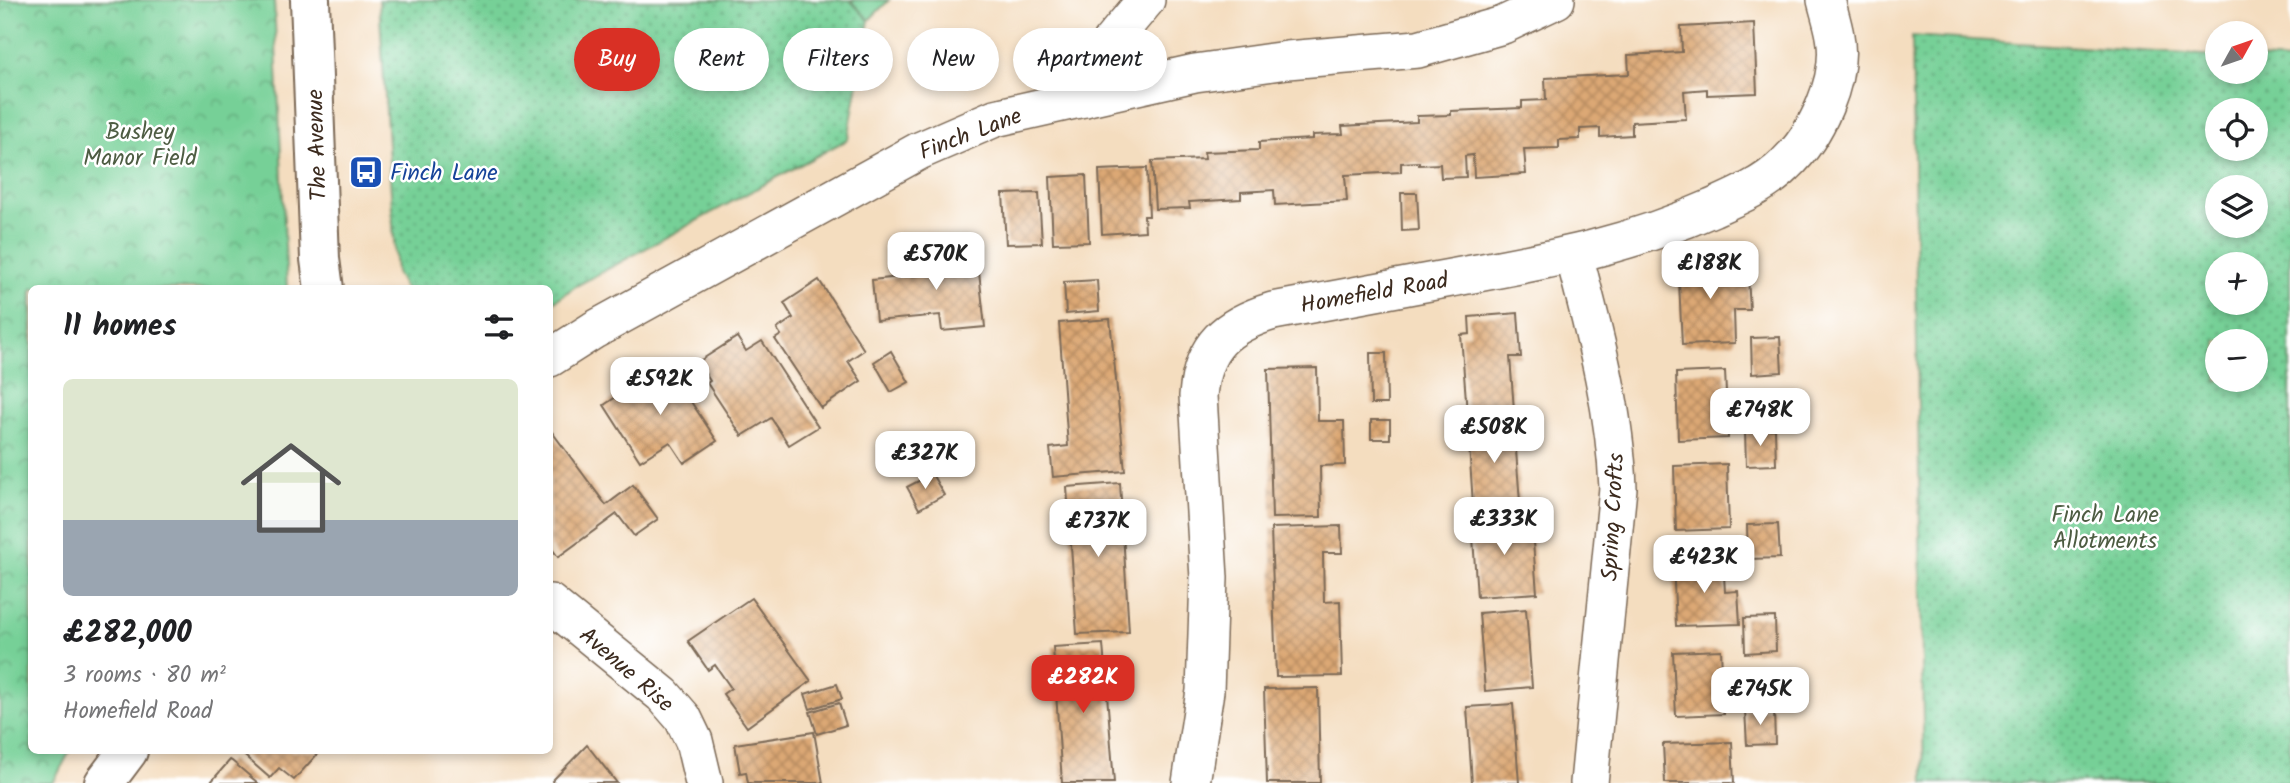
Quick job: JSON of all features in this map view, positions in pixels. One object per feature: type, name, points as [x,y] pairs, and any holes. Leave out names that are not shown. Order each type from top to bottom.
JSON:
[{"type":"street","name":"The Avenue","points":[[310,0],[320,258],[323,285]]},
{"type":"street","points":[[1084,98],[1110,43],[1146,0]]},
{"type":"street","name":"Finch Lane","points":[[553,356],[594,330],[919,151],[995,118],[1195,73],[1287,60],[1418,49],[1503,25],[1556,0]]},
{"type":"street","name":"Homefield Road","points":[[1191,783],[1205,691],[1209,578],[1199,377],[1207,357],[1221,337],[1234,326],[1273,310],[1573,255],[1630,240],[1677,224],[1753,188],[1783,167],[1811,133],[1824,111],[1836,38],[1826,0]]},
{"type":"street","name":"Spring Crofts","points":[[1573,255],[1600,355],[1609,401],[1616,446],[1618,488],[1589,783]]},
{"type":"street","name":"Avenue Rise","points":[[553,605],[663,695],[683,718],[694,741],[704,783]]},
{"type":"street","points":[[104,783],[126,754]]},
{"type":"green space","name":"Bushey Manor Field","points":[[0,0],[274,0],[287,285],[28,285],[28,754],[68,754],[53,783],[0,783]]},
{"type":"green space","points":[[379,0],[850,0],[869,20],[868,28],[783,28],[783,91],[856,91],[848,139],[576,286],[553,302],[553,285],[403,285],[396,273]]},
{"type":"green space","points":[[850,0],[889,0],[869,20]]},
{"type":"green space","name":"Finch Lane Allotments","points":[[1912,36],[2205,55],[2205,84],[2268,84],[2268,60],[2290,61],[2290,783],[1924,783]]},
{"type":"building","points":[[1754,23],[1757,93],[1707,95],[1707,89],[1684,91],[1686,119],[1632,122],[1632,135],[1600,137],[1600,128],[1580,129],[1580,139],[1559,140],[1559,148],[1524,149],[1526,174],[1474,177],[1473,155],[1465,156],[1466,177],[1441,178],[1440,164],[1419,165],[1419,162],[1401,163],[1401,172],[1345,175],[1347,201],[1275,205],[1274,190],[1241,192],[1241,199],[1189,202],[1190,208],[1155,209],[1152,161],[1205,159],[1204,152],[1259,150],[1259,142],[1343,134],[1342,126],[1417,122],[1417,116],[1451,115],[1451,111],[1522,108],[1522,101],[1546,100],[1545,78],[1629,74],[1628,55],[1682,52],[1681,27]]},
{"type":"building","points":[[1147,168],[1149,216],[1144,216],[1145,231],[1102,234],[1099,170]]},
{"type":"building","points":[[1086,175],[1089,242],[1053,243],[1050,177]]},
{"type":"building","points":[[1039,193],[1042,243],[1006,244],[1003,194]]},
{"type":"building","points":[[1401,193],[1417,193],[1419,230],[1402,231]]},
{"type":"building","points":[[976,245],[985,327],[942,331],[940,315],[876,321],[872,280],[938,273],[935,249]]},
{"type":"building","points":[[1731,258],[1732,278],[1748,277],[1750,310],[1734,310],[1735,343],[1682,345],[1678,260]]},
{"type":"building","points":[[819,280],[864,350],[848,361],[861,381],[821,408],[775,339],[781,335],[777,329],[793,318],[784,303]]},
{"type":"building","points":[[1097,280],[1099,311],[1066,314],[1064,282]]},
{"type":"building","points":[[1518,313],[1521,357],[1510,357],[1514,410],[1467,413],[1461,335],[1470,334],[1469,317]]},
{"type":"building","points":[[1110,319],[1125,471],[1053,477],[1050,448],[1068,446],[1059,323]]},
{"type":"building","points":[[737,337],[746,351],[762,341],[818,427],[789,445],[771,418],[742,436],[707,383],[710,381],[698,362]]},
{"type":"building","points":[[1780,337],[1782,372],[1752,374],[1751,338]]},
{"type":"building","points":[[891,351],[909,382],[891,392],[874,362]]},
{"type":"building","points":[[1370,353],[1386,353],[1387,404],[1371,404]]},
{"type":"building","points":[[666,364],[717,441],[684,463],[670,442],[640,461],[604,405]]},
{"type":"building","points":[[1317,368],[1318,421],[1344,421],[1345,465],[1320,466],[1321,517],[1272,518],[1268,369]]},
{"type":"building","points":[[1725,371],[1728,438],[1678,440],[1676,373]]},
{"type":"building","points":[[1371,420],[1390,420],[1390,439],[1371,439]]},
{"type":"building","points":[[1514,425],[1520,502],[1473,505],[1468,429]]},
{"type":"building","points":[[1775,429],[1776,465],[1746,466],[1745,430]]},
{"type":"building","points":[[553,433],[606,505],[633,485],[658,519],[634,536],[617,514],[558,557],[553,550]]},
{"type":"building","points":[[1727,464],[1729,529],[1676,531],[1674,466]]},
{"type":"building","points":[[932,474],[944,495],[919,509],[907,487]]},
{"type":"building","points":[[1120,483],[1129,632],[1077,634],[1067,487]]},
{"type":"building","points":[[1531,517],[1537,593],[1477,597],[1472,522]]},
{"type":"building","points":[[1778,524],[1780,558],[1748,559],[1747,525]]},
{"type":"building","points":[[1341,526],[1342,553],[1323,553],[1324,602],[1340,601],[1342,676],[1276,677],[1271,528]]},
{"type":"building","points":[[1723,560],[1725,592],[1738,591],[1740,624],[1676,626],[1673,562]]},
{"type":"building","points":[[751,598],[811,681],[747,727],[723,694],[731,688],[715,665],[708,670],[688,641]]},
{"type":"building","points":[[1526,609],[1532,687],[1485,691],[1479,613]]},
{"type":"building","points":[[1775,617],[1776,651],[1745,653],[1744,618]]},
{"type":"building","points":[[1103,644],[1114,783],[1062,783],[1053,647]]},
{"type":"building","points":[[1721,650],[1724,714],[1676,716],[1673,652]]},
{"type":"building","points":[[837,684],[842,699],[810,709],[805,694]]},
{"type":"building","points":[[1318,688],[1320,783],[1267,783],[1264,689]]},
{"type":"building","points":[[839,703],[846,725],[817,734],[810,712]]},
{"type":"building","points":[[1513,704],[1519,783],[1472,783],[1467,707]]},
{"type":"building","points":[[1774,709],[1775,744],[1747,745],[1745,710]]},
{"type":"building","points":[[814,732],[823,783],[748,783],[746,772],[740,773],[735,744]]},
{"type":"building","points":[[1732,742],[1734,783],[1665,783],[1663,744]]},
{"type":"building","points":[[587,745],[617,783],[553,783],[552,781]]},
{"type":"building","points":[[242,754],[317,754],[294,780],[279,768],[270,778]]},
{"type":"building","points":[[230,760],[232,761],[258,783],[210,783]]},
{"type":"place","name":"Finch Lane","points":[[366,172]]}]
